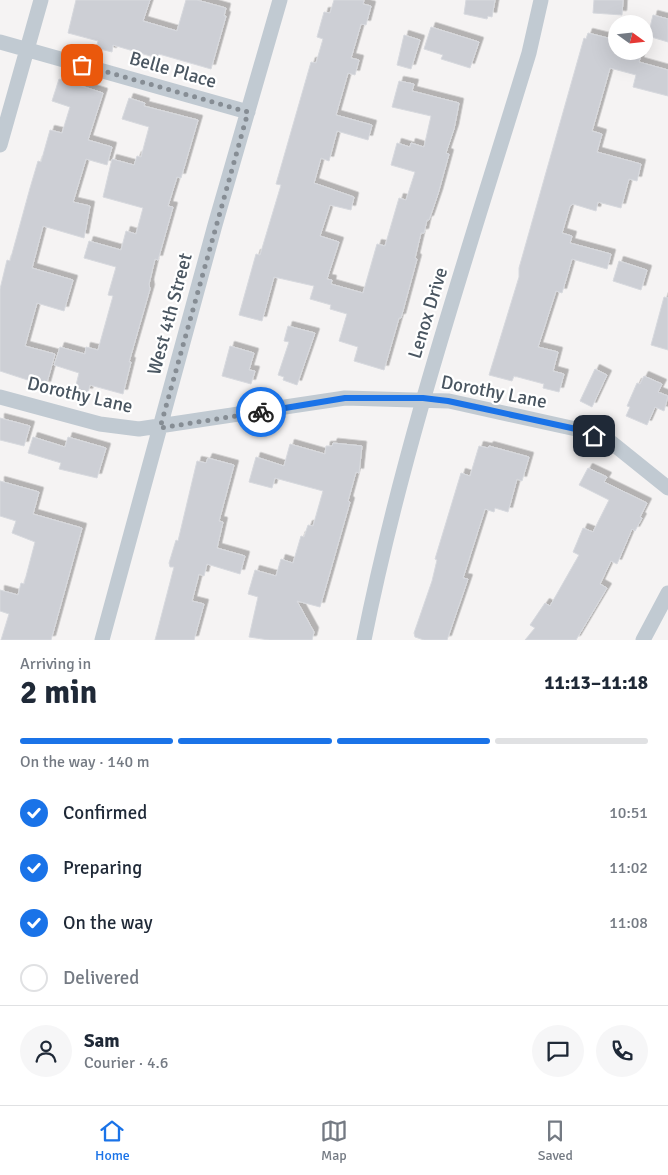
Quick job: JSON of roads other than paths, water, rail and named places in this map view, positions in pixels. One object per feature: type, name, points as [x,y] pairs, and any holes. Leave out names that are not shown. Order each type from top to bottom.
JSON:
[{"type":"street","points":[[0,145],[41,0]]},
{"type":"street","name":"West 4th Street","points":[[102,640],[280,0]]},
{"type":"street","name":"Lenox Drive","points":[[364,640],[374,592],[423,398],[530,53],[541,0]]},
{"type":"street","name":"Belle Place","points":[[0,42],[248,112]]},
{"type":"street","name":"Dorothy Lane","points":[[0,397],[100,424],[139,429],[160,428],[345,398],[423,398],[448,401],[576,429],[612,442],[668,488]]},
{"type":"street","points":[[643,640],[668,593]]}]
